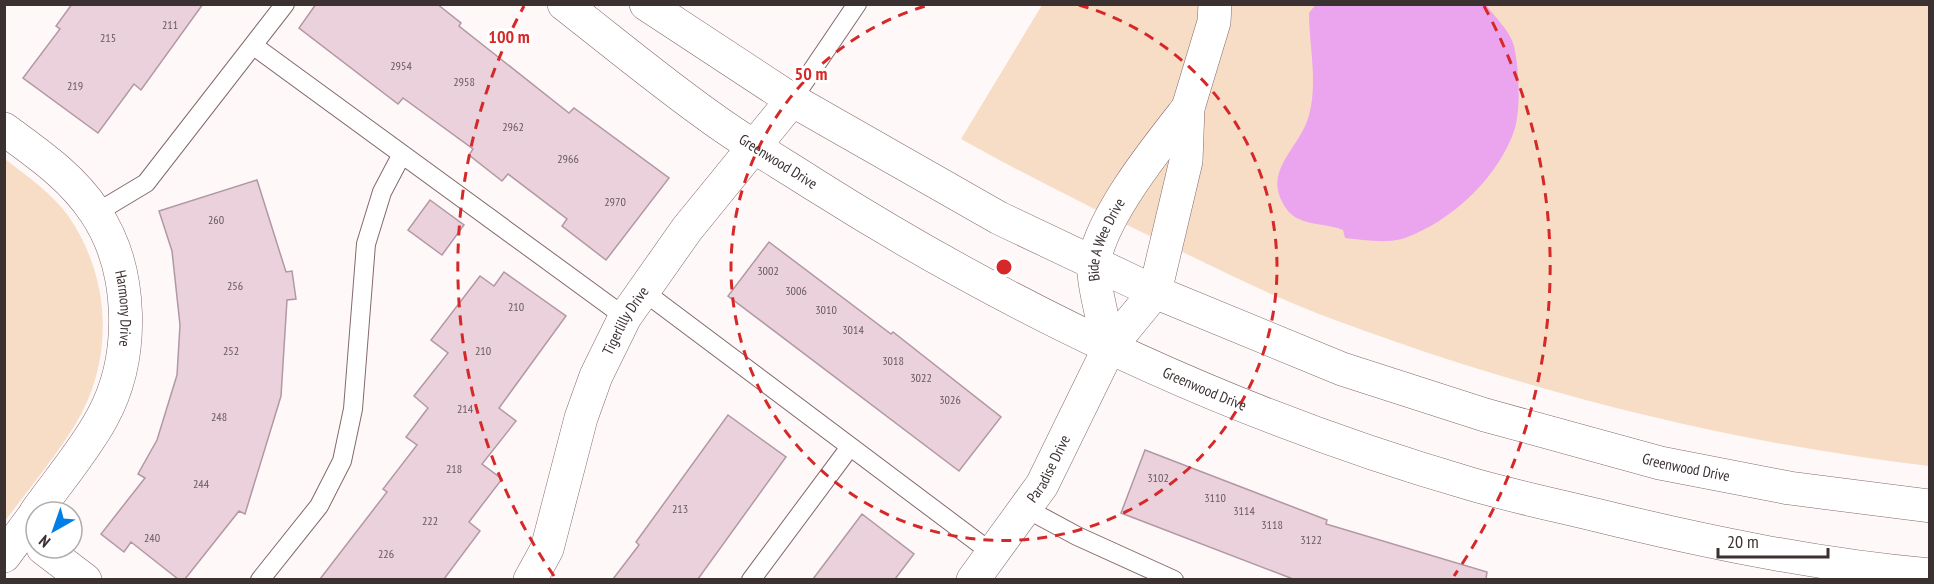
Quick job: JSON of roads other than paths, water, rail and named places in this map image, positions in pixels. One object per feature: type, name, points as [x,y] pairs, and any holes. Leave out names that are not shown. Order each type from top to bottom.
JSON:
[{"type":"street","name":"Greenwood Drive","points":[[564,4],[713,119],[873,222],[986,286],[1109,348],[1250,408],[1374,454],[1474,485],[1683,536],[1856,569],[1929,575]]},
{"type":"street","name":"Greenwood Drive","points":[[646,4],[792,100],[999,218],[1155,292],[1342,369],[1485,415],[1660,463],[1790,488],[1929,506]]},
{"type":"street","name":"Bide A Wee Drive","points":[[1109,348],[1155,292],[1186,160],[1188,108],[1214,22],[1215,4]]},
{"type":"street","name":"Tigerlilly Drive","points":[[530,579],[547,549],[581,418],[596,376],[634,304],[687,229],[792,100]]},
{"type":"street","name":"Bide A Wee Drive","points":[[1109,348],[1093,264],[1106,229],[1125,194],[1188,108]]},
{"type":"street","name":"Harmony Drive","points":[[4,129],[54,166],[96,213],[111,244],[123,282],[124,348],[117,381],[102,418],[51,500]]},
{"type":"street","name":"Paradise Drive","points":[[973,579],[1042,485],[1109,348]]},
{"type":"street","points":[[62,560],[85,579]]},
{"type":"lane","points":[[96,213],[146,183],[285,4]]},
{"type":"lane","points":[[792,100],[857,4]]},
{"type":"lane","points":[[254,46],[402,154],[850,447],[992,554]]},
{"type":"lane","points":[[260,579],[319,506],[342,461],[353,409],[366,244],[382,192],[402,154]]},
{"type":"lane","points":[[751,579],[850,447]]},
{"type":"lane","points":[[1025,508],[1077,536],[1174,579]]}]
